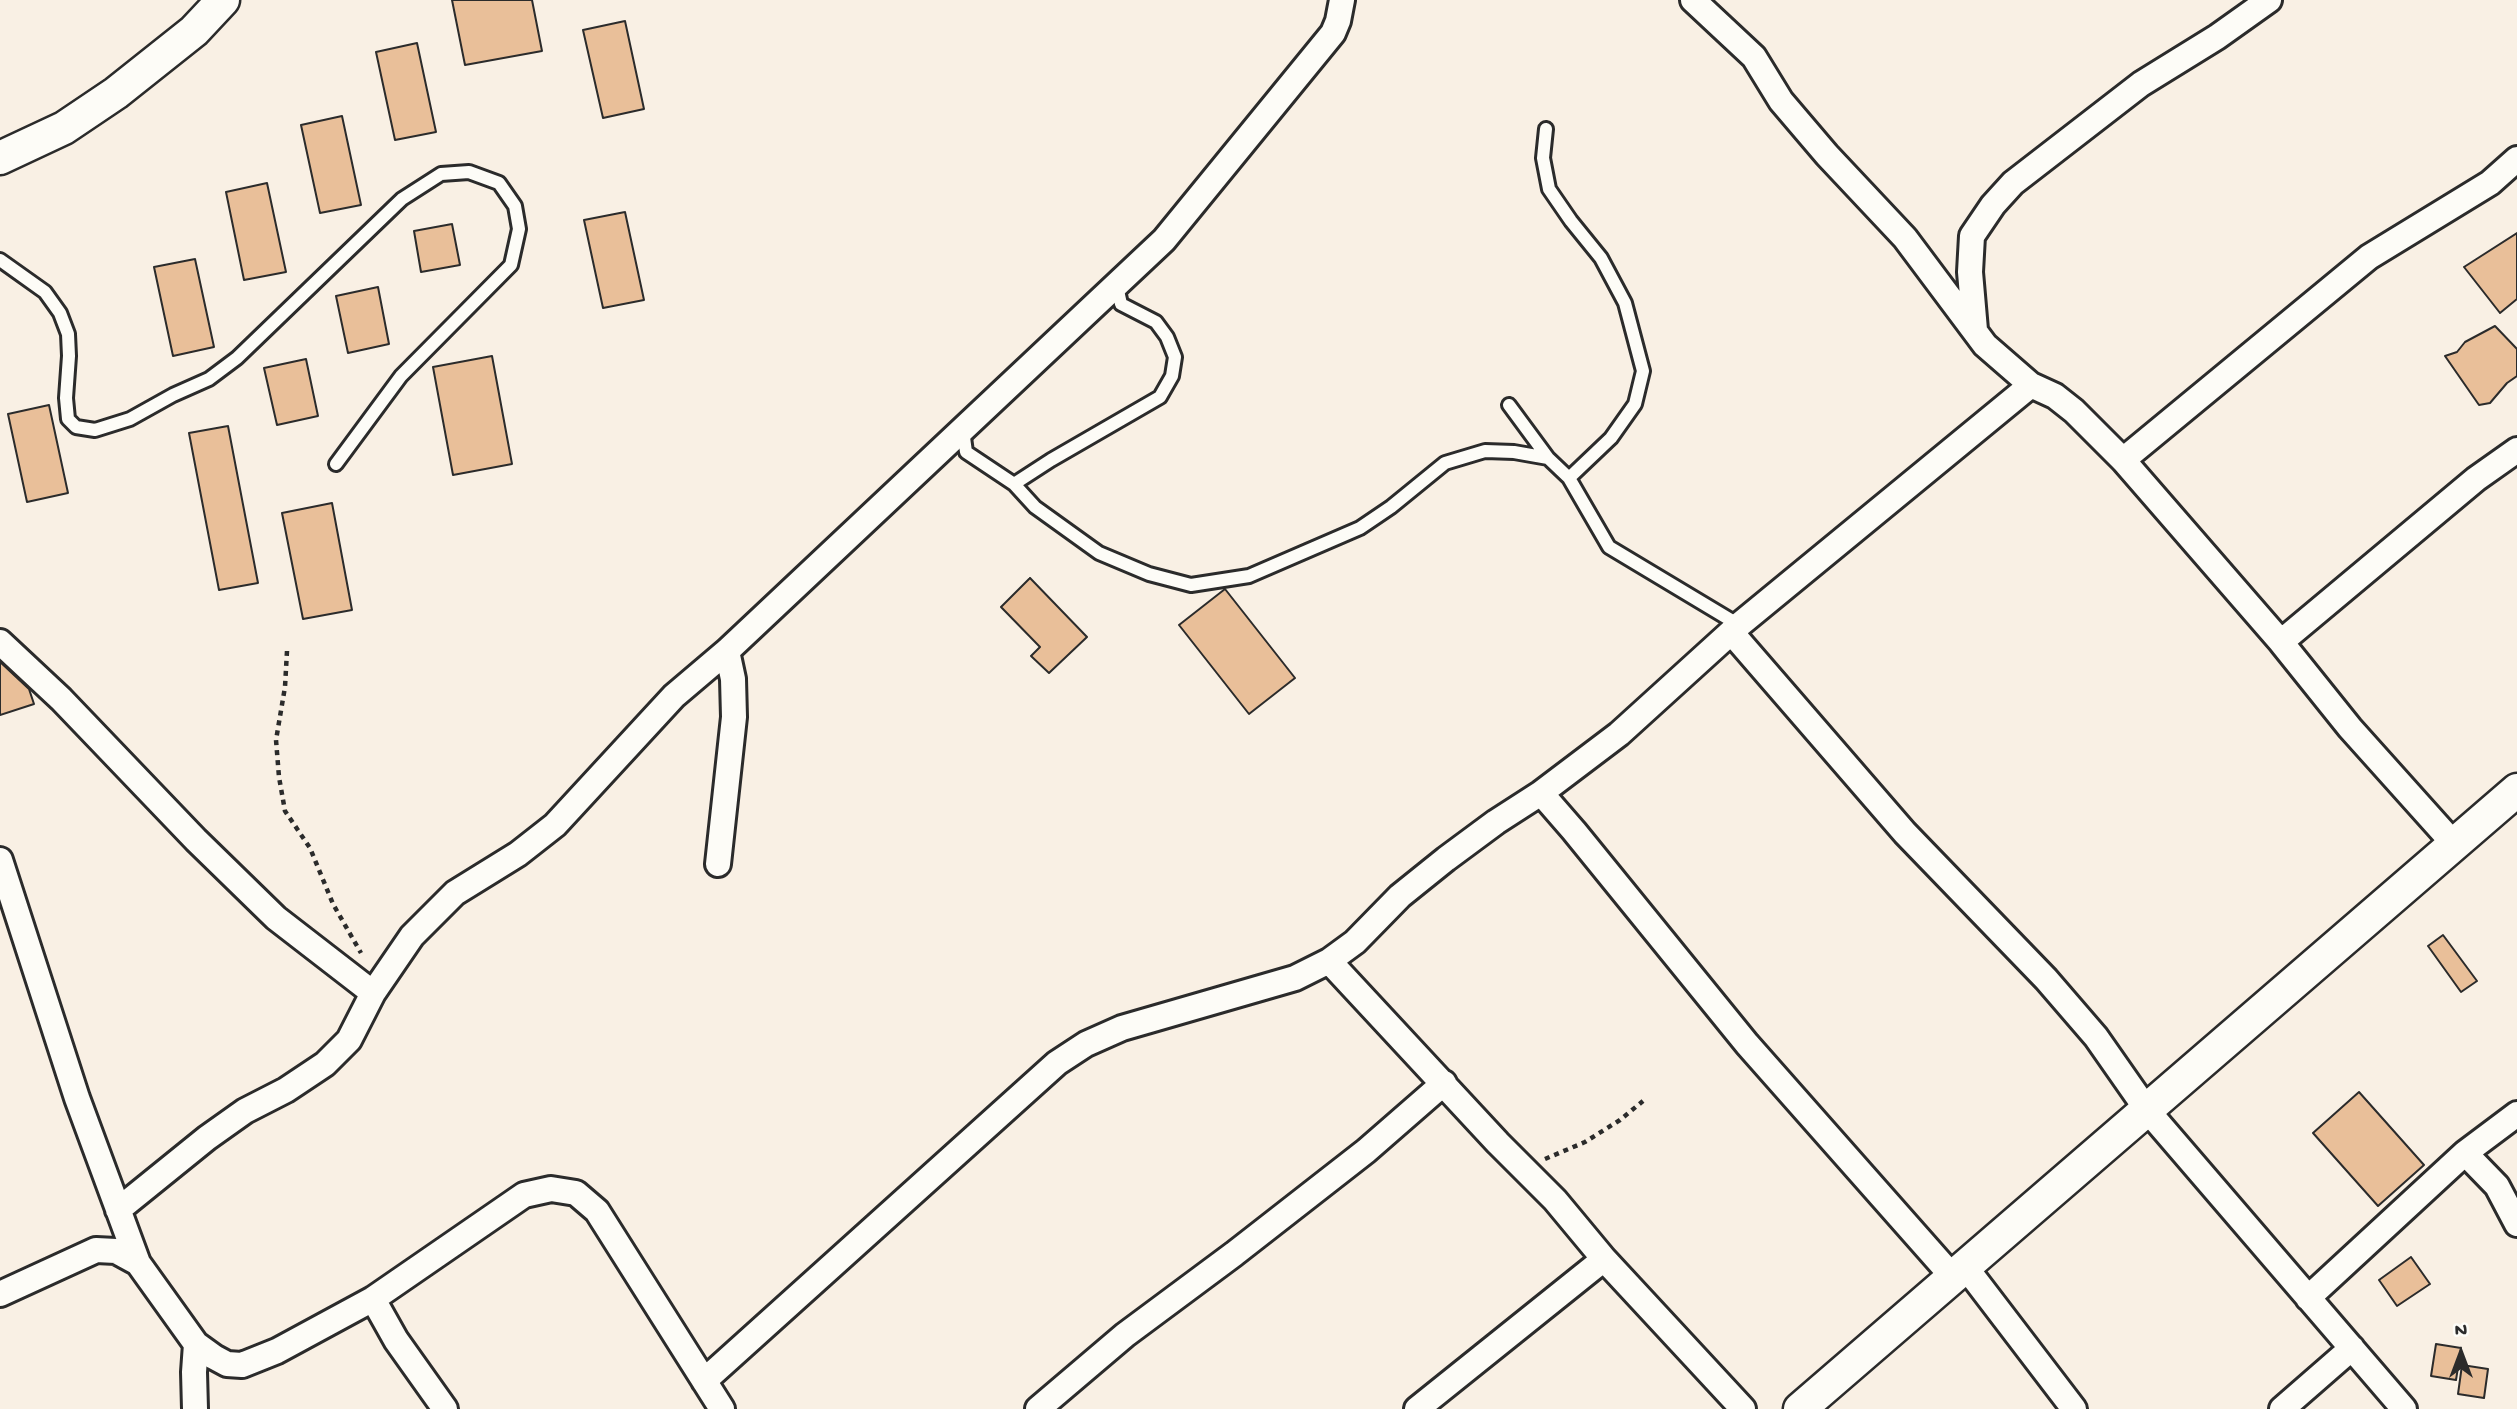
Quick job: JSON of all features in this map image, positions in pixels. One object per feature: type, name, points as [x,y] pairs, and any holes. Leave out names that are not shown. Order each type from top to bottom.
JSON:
[{"type":"street","points":[[2,160],[64,128],[116,93],[194,31],[223,0]]},
{"type":"street","points":[[118,1210],[245,1111],[286,1090],[325,1064],[349,1040],[379,983],[412,936],[455,893],[518,854],[555,825],[674,696],[727,652],[1164,240],[1332,33],[1338,21],[1342,0]]},
{"type":"street","points":[[1693,0],[1754,57],[1781,101],[1827,155],[1905,238],[1985,345],[2031,385],[2055,396],[2074,411],[2123,460],[2281,642],[2350,728],[2454,844]]},
{"type":"street","points":[[1975,331],[1970,272],[1972,236],[2006,190],[2141,84],[2217,37],[2269,0]]},
{"type":"street","points":[[2123,460],[2369,257],[2490,183],[2517,159]]},
{"type":"street","points":[[704,1381],[1057,1063],[1086,1044],[1122,1027],[1295,978],[1329,961],[1355,942],[1400,896],[1428,874],[1619,734],[1735,629],[2031,385]]},
{"type":"street","points":[[2281,642],[2476,479],[2517,450]]},
{"type":"street","points":[[1735,629],[1905,833],[2046,979],[2096,1037],[2147,1110],[2404,1409]]},
{"type":"street","points":[[0,642],[61,699],[196,840],[276,918],[379,983]]},
{"type":"street","points":[[718,864],[734,716],[733,679],[727,652]]},
{"type":"street","points":[[1805,1407],[1958,1271],[2517,790]]},
{"type":"street","points":[[1541,793],[1747,1044],[1958,1271],[2074,1409]]},
{"type":"street","points":[[0,860],[77,1098],[138,1263],[196,1344],[227,1364],[242,1365],[277,1351],[373,1299],[524,1195],[551,1189],[576,1193],[597,1211],[722,1409]]},
{"type":"street","points":[[1329,961],[1555,1200],[1604,1259],[1743,1409]]},
{"type":"street","points":[[1038,1409],[1125,1335],[1366,1151],[1444,1083]]},
{"type":"street","points":[[2308,1298],[2465,1153],[2517,1114]]},
{"type":"street","points":[[2465,1153],[2497,1186],[2517,1224]]},
{"type":"street","points":[[0,1294],[96,1250],[116,1251],[138,1263]]},
{"type":"street","points":[[1417,1409],[1604,1259]]},
{"type":"street","points":[[373,1299],[396,1340],[445,1409]]},
{"type":"street","points":[[195,1409],[196,1344]]},
{"type":"street","points":[[2282,1409],[2351,1348]]},
{"type":"lane","points":[[1546,129],[1543,158],[1549,189],[1571,222],[1601,258],[1625,303],[1643,371],[1635,404],[1611,438],[1569,478]]},
{"type":"lane","points":[[0,260],[45,292],[60,313],[68,334],[68,418],[76,426],[95,430],[130,419],[209,379],[237,358],[402,199],[441,174],[470,172],[499,183],[515,206],[519,229],[511,265],[401,376],[336,464]]},
{"type":"lane","points":[[1014,484],[1160,397],[1172,376],[1175,357],[1167,337],[1156,322],[1121,304],[1117,286]]},
{"type":"lane","points":[[1509,405],[1548,458],[1569,478],[1609,547],[1735,629]]},
{"type":"lane","points":[[963,429],[966,452],[1014,484],[1035,507],[1099,553],[1149,574],[1191,584],[1249,576],[1360,528],[1391,507],[1445,463],[1485,451],[1514,452],[1548,458]]},
{"type":"path","points":[[287,651],[285,687],[276,740],[285,811],[310,848],[333,904],[379,983]]},
{"type":"path","points":[[1521,1166],[1585,1142],[1620,1120],[1643,1101]]},
{"type":"building","points":[[452,0],[532,0],[542,51],[465,65]]},
{"type":"building","points":[[625,21],[644,109],[603,118],[583,30]]},
{"type":"building","points":[[417,43],[436,132],[395,140],[376,52]]},
{"type":"building","points":[[342,116],[361,205],[320,213],[301,125]]},
{"type":"building","points":[[267,183],[286,272],[244,280],[226,192]]},
{"type":"building","points":[[625,212],[644,300],[603,308],[584,220]]},
{"type":"building","points":[[452,224],[460,265],[421,272],[414,231]]},
{"type":"building","points":[[2517,233],[2517,299],[2500,313],[2464,267]]},
{"type":"building","points":[[195,259],[214,347],[173,356],[154,267]]},
{"type":"building","points":[[378,287],[389,344],[348,353],[336,296]]},
{"type":"building","points":[[2495,326],[2517,349],[2517,376],[2507,383],[2490,403],[2479,405],[2445,356],[2457,352],[2465,342]]},
{"type":"building","points":[[492,356],[512,464],[453,475],[433,367]]},
{"type":"building","points":[[306,359],[318,416],[277,425],[264,368]]},
{"type":"building","points":[[49,405],[68,493],[27,502],[8,414]]},
{"type":"building","points":[[228,426],[258,583],[219,590],[189,433]]},
{"type":"building","points":[[332,503],[352,610],[303,619],[282,513]]},
{"type":"building","points":[[1030,578],[1087,637],[1049,673],[1031,656],[1040,647],[1001,607]]},
{"type":"building","points":[[1225,589],[1295,678],[1249,714],[1179,625]]},
{"type":"building","points":[[0,662],[29,689],[34,704],[0,715]]},
{"type":"building","points":[[2443,935],[2477,981],[2461,992],[2428,946]]},
{"type":"building","points":[[2359,1092],[2424,1165],[2378,1206],[2313,1133]]},
{"type":"building","points":[[2411,1257],[2430,1284],[2397,1306],[2379,1280]]},
{"type":"building","points":[[2436,1344],[2461,1348],[2456,1380],[2431,1376]]},
{"type":"building","points":[[2462,1365],[2488,1369],[2484,1398],[2458,1394]]}]
